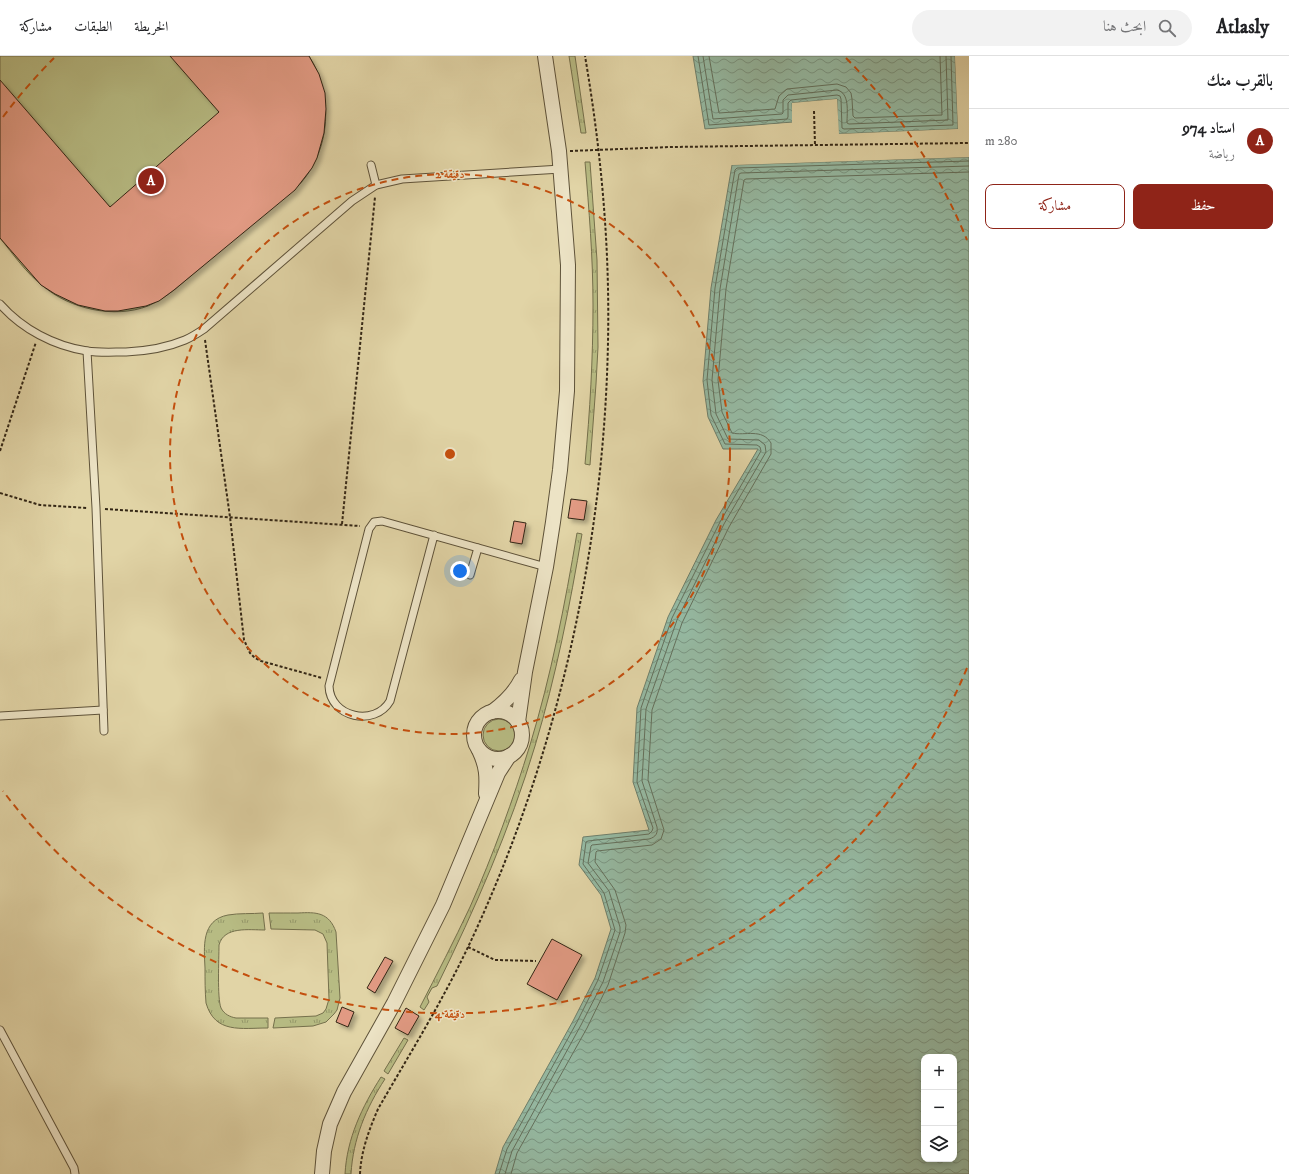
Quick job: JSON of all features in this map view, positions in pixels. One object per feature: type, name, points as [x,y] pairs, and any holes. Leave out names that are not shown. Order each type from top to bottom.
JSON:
[{"type":"street","points":[[518,722],[525,672],[546,567],[560,470],[567,391],[568,265],[561,169],[545,56]]},
{"type":"street","points":[[485,804],[487,779],[485,762],[476,743],[474,736],[475,728],[479,721],[507,701],[525,672]]},
{"type":"street","points":[[479,750],[485,755],[501,759],[515,752],[520,745],[522,738],[518,722],[507,713],[499,711],[492,712]]},
{"type":"street","points":[[322,1174],[324,1151],[330,1124],[341,1098],[421,952],[443,905],[498,773],[509,756]]},
{"type":"lane","points":[[371,165],[376,185]]},
{"type":"lane","points":[[0,304],[22,324],[38,335],[64,345],[87,351],[114,352],[158,349],[186,340],[204,329],[352,201],[376,185],[402,179],[561,169]]},
{"type":"lane","points":[[87,351],[96,508],[104,731]]},
{"type":"lane","points":[[434,535],[392,694],[387,706],[377,714],[369,716],[354,716],[346,713],[336,704],[331,695],[329,686],[369,529],[374,522],[382,521],[434,535],[546,567]]},
{"type":"lane","points":[[470,575],[478,548]]},
{"type":"lane","points":[[0,716],[103,710]]},
{"type":"lane","points":[[0,1030],[74,1168],[75,1174]]},
{"type":"path","points":[[814,112],[815,145]]},
{"type":"path","points":[[559,151],[969,143]]},
{"type":"path","points":[[342,524],[376,185]]},
{"type":"path","points":[[204,329],[230,517],[244,640],[250,653],[261,661],[331,681]]},
{"type":"path","points":[[0,451],[38,335]]},
{"type":"path","points":[[0,493],[40,505],[342,524],[362,526],[369,529]]},
{"type":"path","points":[[468,947],[495,960],[536,961]]},
{"type":"green space","points":[[0,56],[309,56],[317,71],[325,104],[326,122],[323,138],[318,155],[300,184],[174,290],[148,306],[135,310],[121,312],[93,310],[66,301],[43,286],[26,270],[0,238]]},
{"type":"green space","points":[[569,56],[575,56],[586,133],[581,133]]},
{"type":"green space","points":[[585,162],[590,162],[597,260],[598,347],[590,465],[585,464],[592,365],[593,287]]},
{"type":"green space","points":[[577,533],[582,534],[573,587],[550,693],[535,746],[514,808],[491,868],[465,928],[437,986],[432,988],[427,997],[429,1002],[424,1010],[420,1007],[470,907],[487,867],[523,766],[538,719],[551,666]]},
{"type":"green space","points":[[499,719],[505,720],[512,726],[515,735],[514,741],[508,748],[499,751],[493,750],[486,744],[483,735],[484,729],[490,722]]},
{"type":"green space","points":[[263,913],[265,930],[238,930],[226,935],[222,939],[219,945],[219,987],[221,1008],[225,1014],[236,1018],[268,1018],[268,1028],[239,1028],[222,1025],[210,1013],[206,1003],[204,952],[206,936],[213,922],[219,918],[232,914]]},
{"type":"green space","points":[[269,913],[316,913],[326,917],[333,925],[336,932],[340,998],[337,1010],[326,1022],[313,1026],[273,1028],[275,1018],[316,1016],[323,1013],[329,999],[327,943],[323,934],[315,930],[271,929]]},
{"type":"green space","points":[[404,1038],[408,1040],[388,1074],[384,1071]]},
{"type":"green space","points":[[381,1077],[385,1079],[366,1113],[354,1148],[351,1174],[345,1174],[346,1161],[352,1135],[362,1111]]},
{"type":"water","points":[[693,56],[955,56],[958,129],[838,134],[837,99],[792,103],[793,122],[705,129]]},
{"type":"water","points":[[969,157],[969,1174],[495,1174],[503,1147],[573,1021],[595,978],[611,929],[601,895],[579,865],[583,837],[649,830],[633,782],[637,708],[668,617],[716,520],[758,449],[723,449],[708,417],[703,381],[711,288],[732,165]]},
{"type":"pier","points":[[955,56],[957,56],[959,131],[838,136],[836,134],[835,101],[794,105],[795,123],[793,124],[703,130],[792,123],[792,103],[837,99],[839,134],[958,129]]},
{"type":"pier","points":[[969,155],[969,157],[732,165],[732,163]]},
{"type":"building","points":[[170,56],[309,56],[319,74],[325,93],[326,109],[324,133],[317,158],[312,168],[295,190],[159,301],[146,306],[118,311],[105,311],[78,305],[55,294],[41,285],[0,238],[0,80],[110,207],[219,112]]},
{"type":"building","points":[[571,499],[587,501],[584,520],[568,518]]},
{"type":"building","points":[[514,521],[526,523],[522,544],[510,542]]},
{"type":"building","points":[[552,939],[582,955],[557,1000],[527,984]]},
{"type":"building","points":[[385,957],[393,961],[375,993],[367,988]]},
{"type":"building","points":[[342,1007],[354,1012],[348,1027],[336,1022]]},
{"type":"building","points":[[406,1008],[419,1016],[408,1035],[395,1028]]},
{"type":"place","name":"استاد 974","points":[[151,181]]}]
